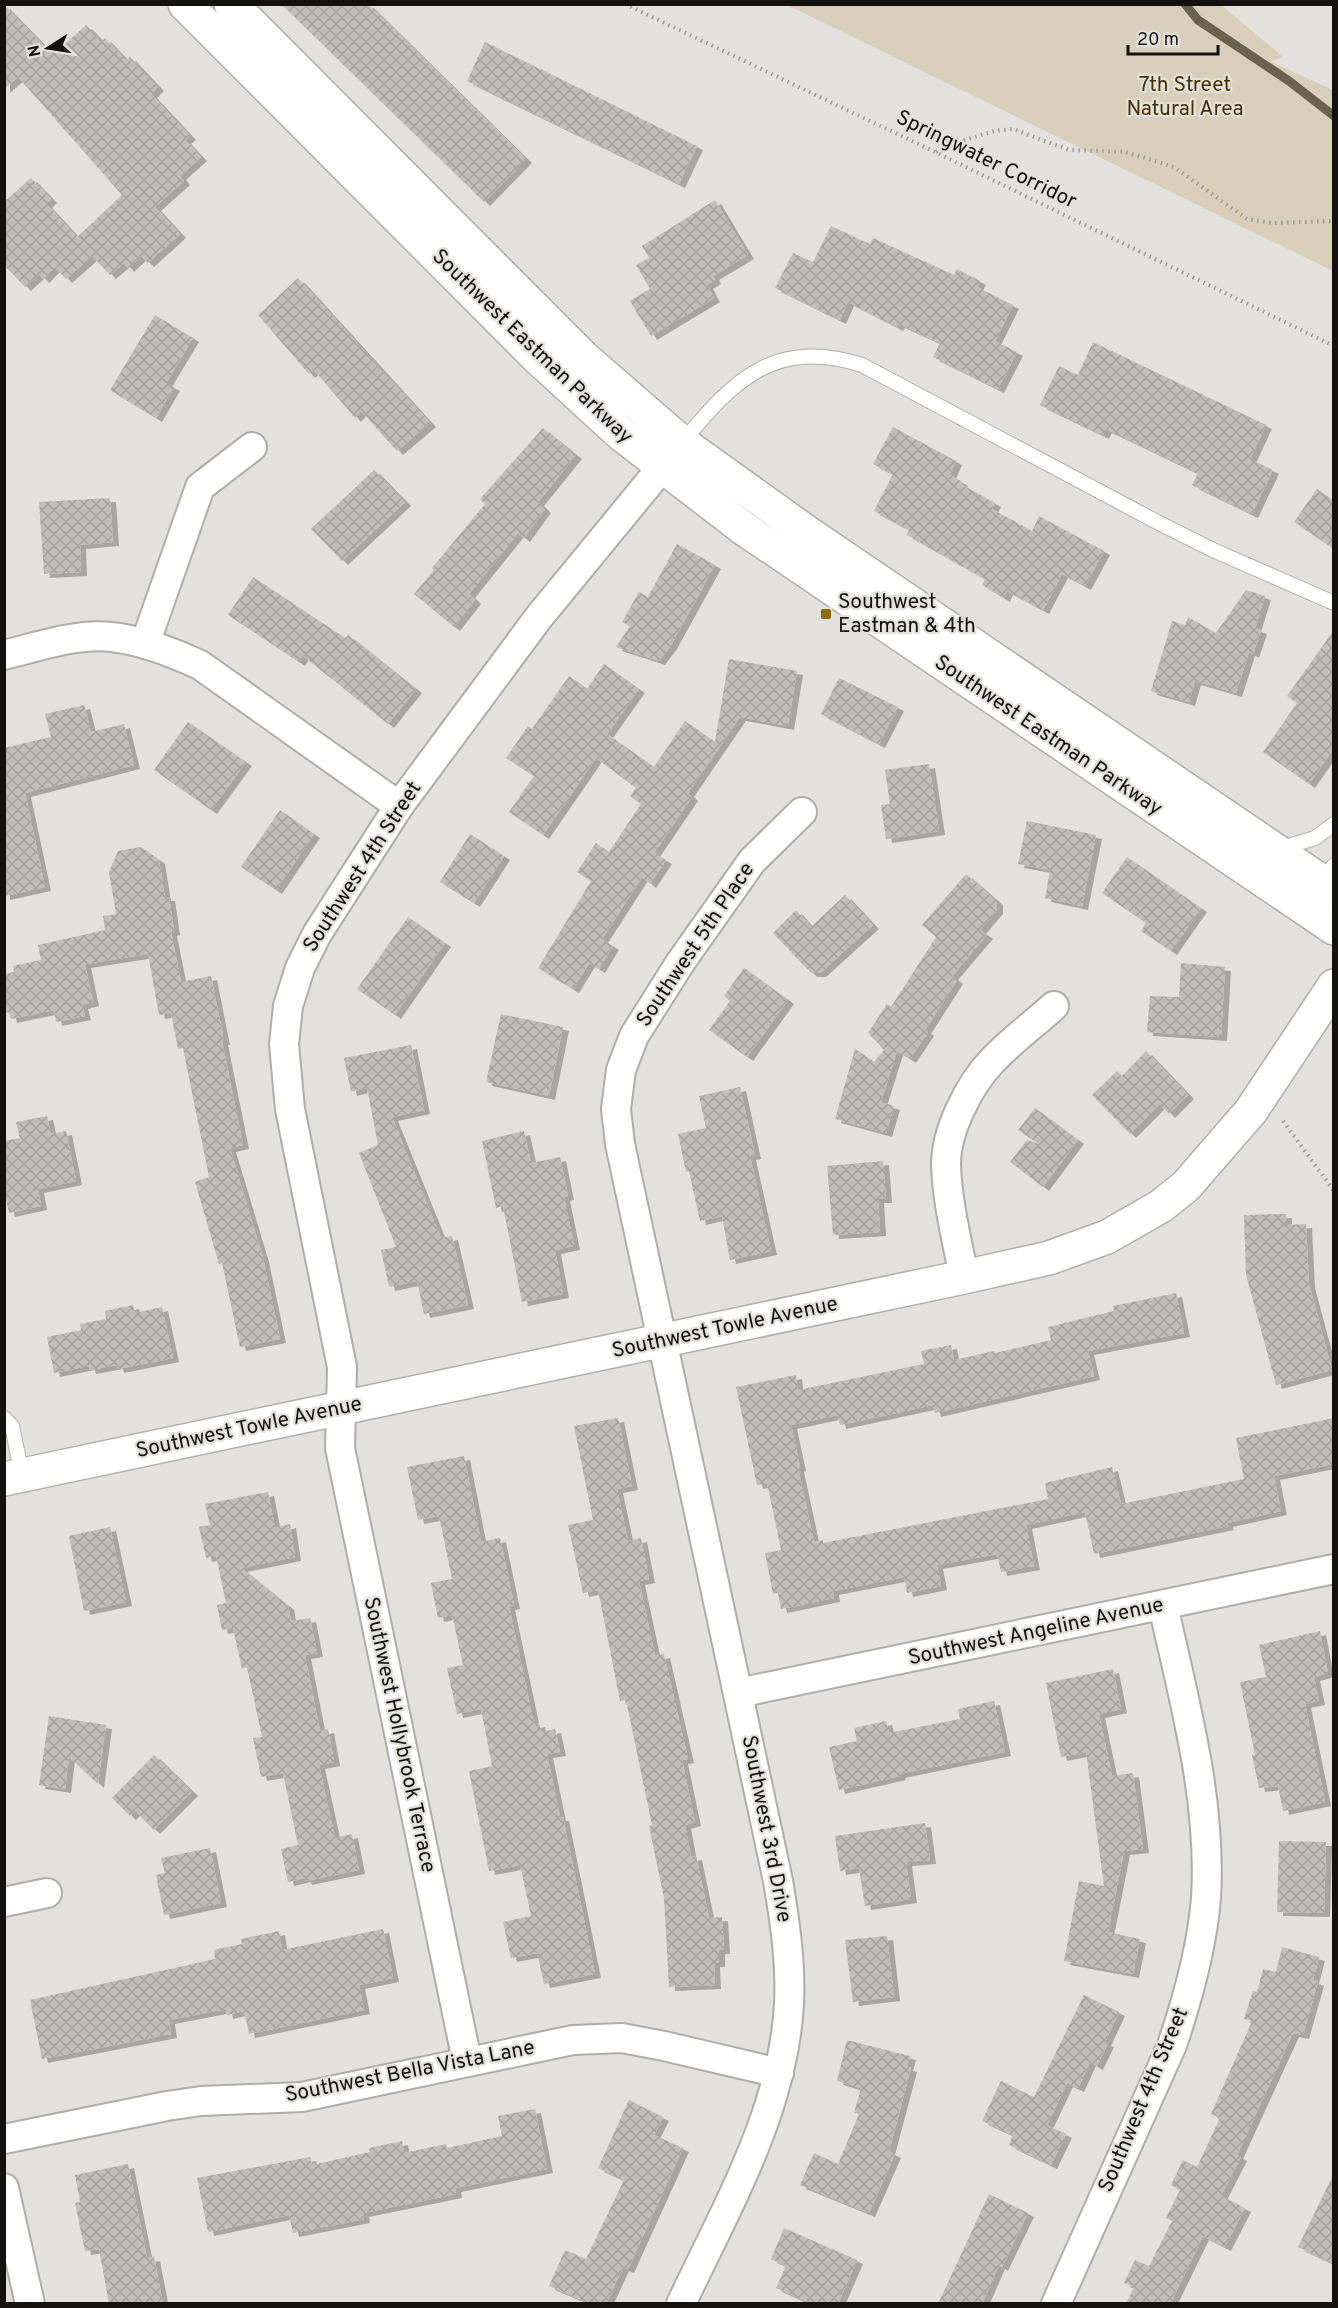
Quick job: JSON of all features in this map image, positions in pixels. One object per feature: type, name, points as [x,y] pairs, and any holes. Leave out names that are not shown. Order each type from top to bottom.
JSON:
[{"type":"main road","name":"Southwest Eastman Parkway","points":[[185,4],[537,357],[594,410],[800,527],[1274,851],[1330,879]]},
{"type":"main road","name":"Southwest Eastman Parkway","points":[[231,4],[569,343],[632,401],[673,455],[742,528],[1334,928]]},
{"type":"main road","points":[[1181,826],[1230,842],[1297,885],[1314,888],[1330,879]]},
{"type":"main road","name":"Southwest Towle Avenue","points":[[13,1477],[964,1278],[1049,1258],[1080,1248],[1137,1221],[1186,1186],[1214,1156],[1263,1093],[1334,986]]},
{"type":"street","points":[[145,644],[200,488],[252,447]]},
{"type":"street","name":"Southwest 4th Street","points":[[341,1409],[342,1367],[290,1109],[284,1044],[288,1006],[300,968],[317,934],[399,806],[539,617],[673,455]]},
{"type":"street","points":[[4,655],[72,639],[109,636],[173,653],[200,665],[399,806]]},
{"type":"street","name":"Southwest 5th Place","points":[[661,1341],[620,1144],[616,1109],[621,1070],[634,1036],[652,1004],[686,954],[752,861],[802,812]]},
{"type":"street","points":[[964,1278],[948,1190],[946,1162],[954,1127],[968,1094],[991,1062],[1054,1006]]},
{"type":"street","name":"Southwest 3rd Drive","points":[[661,1341],[778,1881],[786,1930],[789,1969],[789,2006],[779,2073],[769,2108],[752,2154],[681,2304]]},
{"type":"street","name":"Southwest Hollybrook Terrace","points":[[341,1409],[340,1448],[467,2061]]},
{"type":"street","name":"Southwest Angeline Avenue","points":[[738,1694],[1334,1569]]},
{"type":"street","name":"Southwest 4th Street","points":[[1056,2304],[1172,2045],[1184,2010],[1202,1937],[1206,1899],[1205,1824],[1195,1749],[1163,1605]]},
{"type":"street","points":[[4,1902],[48,1893]]},
{"type":"street","name":"Southwest Bella Vista Lane","points":[[4,2139],[201,2101],[302,2097],[573,2040],[622,2038],[779,2073]]},
{"type":"street","points":[[4,2188],[30,2304]]},
{"type":"lane","points":[[673,455],[713,405],[752,373],[788,358],[819,356],[843,359],[862,365],[1177,532],[1334,603]]},
{"type":"lane","points":[[1274,851],[1315,838],[1334,824]]},
{"type":"lane","points":[[4,1418],[12,1426],[13,1477]]},
{"type":"path","name":"Springwater Corridor","points":[[625,4],[1334,345]]},
{"type":"path","points":[[935,152],[975,137],[1013,129],[1069,150],[1126,152],[1174,167],[1247,219],[1272,223],[1334,221]]},
{"type":"path","points":[[1263,1093],[1334,1191]]},
{"type":"green space","name":"7th Street Natural Area","points":[[787,5],[1221,5],[1283,57],[1270,61],[1333,90],[1333,271]]},
{"type":"building","points":[[281,4],[368,4],[526,159],[484,202]]},
{"type":"building","points":[[4,5],[49,51],[60,41],[64,45],[86,25],[102,42],[105,38],[126,60],[130,57],[158,87],[151,94],[190,136],[185,140],[201,157],[180,176],[184,181],[155,207],[180,234],[148,263],[141,256],[128,268],[124,263],[110,275],[92,256],[66,279],[55,267],[43,279],[39,274],[25,287],[4,265],[4,202],[31,178],[51,199],[46,204],[77,237],[122,195],[18,77],[4,89]]},
{"type":"building","points":[[485,42],[697,146],[679,184],[467,81]]},
{"type":"building","points":[[715,200],[748,255],[713,276],[715,280],[707,285],[714,298],[651,336],[630,301],[650,289],[636,265],[649,258],[642,246]]},
{"type":"building","points":[[831,226],[870,244],[873,238],[954,275],[957,269],[980,281],[977,287],[1013,305],[995,341],[1017,352],[998,389],[933,357],[940,343],[899,324],[897,327],[848,302],[840,320],[775,288],[793,253],[813,262]]},
{"type":"building","points":[[298,278],[430,423],[397,451],[361,411],[355,418],[314,370],[309,374],[258,315]]},
{"type":"building","points":[[155,315],[193,338],[166,383],[174,387],[156,418],[110,390]]},
{"type":"building","points":[[1093,342],[1266,425],[1250,459],[1273,470],[1252,514],[1192,485],[1198,473],[1106,429],[1103,435],[1040,405],[1059,366],[1078,375]]},
{"type":"building","points":[[893,427],[956,461],[950,475],[962,482],[961,484],[995,503],[992,509],[1032,531],[1039,516],[1104,551],[1085,586],[1062,574],[1043,610],[1007,591],[1004,598],[982,585],[985,579],[907,535],[909,530],[874,511],[893,474],[873,464]]},
{"type":"building","points":[[543,428],[576,455],[538,502],[545,509],[524,538],[518,533],[469,594],[475,600],[454,627],[414,594],[434,570],[432,568],[485,504],[480,499]]},
{"type":"building","points":[[374,470],[405,502],[342,561],[311,529]]},
{"type":"building","points":[[1317,489],[1334,501],[1334,549],[1294,522]]},
{"type":"building","points":[[110,498],[113,542],[80,545],[81,572],[44,574],[39,502]]},
{"type":"building","points":[[677,544],[715,565],[671,645],[659,661],[616,647],[630,626],[622,622],[639,592],[648,597]]},
{"type":"building","points":[[253,577],[345,638],[348,635],[416,689],[388,724],[303,656],[299,662],[228,615]]},
{"type":"building","points":[[1246,590],[1265,596],[1255,628],[1261,630],[1253,654],[1249,652],[1236,693],[1195,681],[1189,702],[1151,691],[1172,621],[1185,625],[1188,617],[1216,633]]},
{"type":"building","points":[[1334,630],[1334,748],[1309,784],[1263,752],[1297,703],[1287,696]]},
{"type":"building","points":[[729,659],[797,671],[788,726],[740,717],[688,793],[692,797],[654,853],[666,860],[650,884],[642,877],[602,939],[613,946],[599,969],[589,963],[573,989],[538,968],[591,881],[577,872],[596,843],[609,852],[641,804],[630,796],[636,788],[596,758],[543,835],[509,812],[534,776],[506,758],[528,726],[532,729],[569,676],[587,689],[604,664],[639,689],[607,734],[654,767],[685,721],[715,742]]},
{"type":"building","points":[[839,678],[898,707],[879,744],[821,714]]},
{"type":"building","points":[[84,705],[91,732],[124,724],[134,765],[25,793],[45,887],[4,896],[4,748],[51,737],[45,714]]},
{"type":"building","points":[[188,722],[246,762],[211,810],[154,770]]},
{"type":"building","points":[[929,764],[939,831],[886,839],[881,805],[890,804],[885,770]]},
{"type":"building","points":[[280,810],[314,834],[276,890],[241,867]]},
{"type":"building","points":[[1027,821],[1096,835],[1082,906],[1045,898],[1050,870],[1018,864]]},
{"type":"building","points":[[470,834],[504,856],[474,903],[440,882]]},
{"type":"building","points":[[141,847],[159,860],[165,897],[169,897],[174,931],[171,932],[181,982],[211,976],[243,1145],[230,1148],[263,1258],[280,1339],[240,1347],[222,1263],[219,1264],[195,1182],[209,1177],[183,1048],[178,1049],[171,1013],[159,1015],[148,954],[85,964],[93,1002],[82,1005],[85,1016],[56,1022],[54,1010],[11,1019],[9,1012],[4,1013],[4,974],[14,972],[13,966],[41,960],[38,945],[105,930],[103,916],[116,914],[109,872],[118,851]]},
{"type":"building","points":[[1127,857],[1201,908],[1171,951],[1141,931],[1146,923],[1102,893]]},
{"type":"building","points":[[966,874],[997,901],[997,910],[980,930],[987,935],[952,976],[957,980],[925,1030],[928,1032],[910,1059],[897,1051],[881,1102],[894,1106],[886,1133],[835,1119],[855,1049],[874,1062],[884,1050],[868,1033],[887,1004],[891,1007],[936,937],[922,925]]},
{"type":"building","points":[[845,895],[873,925],[820,973],[811,973],[773,933],[796,910],[811,927]]},
{"type":"building","points":[[408,917],[445,943],[395,1015],[357,989]]},
{"type":"building","points":[[1181,963],[1225,967],[1221,1037],[1147,1032],[1150,996],[1179,997]]},
{"type":"building","points":[[744,968],[788,1000],[747,1057],[709,1030],[730,1001],[724,996]]},
{"type":"building","points":[[501,1014],[563,1027],[549,1096],[486,1082]]},
{"type":"building","points":[[411,1045],[424,1110],[392,1117],[441,1238],[452,1236],[468,1305],[424,1314],[417,1281],[389,1287],[381,1250],[396,1247],[359,1153],[378,1145],[367,1088],[351,1092],[344,1058]]},
{"type":"building","points":[[1146,1051],[1188,1095],[1169,1114],[1160,1104],[1130,1134],[1092,1095],[1117,1071],[1122,1076]]},
{"type":"building","points":[[740,1087],[755,1155],[750,1156],[771,1251],[730,1260],[722,1216],[700,1221],[678,1134],[706,1128],[699,1096]]},
{"type":"building","points":[[1035,1108],[1078,1140],[1043,1187],[1010,1162],[1027,1140],[1039,1144],[1018,1130]]},
{"type":"building","points":[[47,1116],[51,1134],[66,1131],[76,1181],[38,1189],[41,1206],[9,1213],[4,1189],[4,1141],[20,1138],[16,1122]]},
{"type":"building","points":[[524,1131],[531,1163],[560,1157],[568,1196],[564,1197],[574,1246],[555,1250],[563,1294],[522,1302],[503,1206],[496,1208],[482,1141]]},
{"type":"building","points":[[883,1161],[886,1199],[878,1199],[880,1232],[833,1235],[827,1166]]},
{"type":"building","points":[[1286,1214],[1286,1225],[1306,1224],[1309,1284],[1332,1370],[1276,1385],[1246,1275],[1244,1215]]},
{"type":"building","points":[[1176,1293],[1184,1333],[1088,1351],[1094,1376],[935,1413],[933,1405],[840,1425],[838,1415],[791,1425],[814,1542],[823,1540],[823,1543],[1048,1499],[1045,1483],[1112,1467],[1121,1504],[1244,1479],[1236,1438],[1334,1418],[1334,1464],[1274,1476],[1281,1511],[1227,1523],[1228,1526],[1094,1554],[1085,1512],[1026,1525],[1034,1566],[1001,1572],[997,1554],[937,1565],[941,1586],[907,1593],[904,1577],[833,1591],[834,1598],[781,1609],[778,1593],[773,1594],[765,1553],[781,1550],[767,1483],[757,1485],[736,1387],[796,1375],[798,1390],[924,1364],[921,1351],[951,1345],[954,1360],[994,1351],[995,1353],[1051,1340],[1048,1327],[1114,1311],[1113,1306]]},
{"type":"building","points":[[133,1305],[135,1313],[162,1307],[173,1358],[118,1369],[117,1365],[90,1370],[89,1366],[54,1373],[47,1337],[81,1330],[80,1324],[106,1319],[105,1311]]},
{"type":"building","points":[[618,1418],[632,1486],[617,1489],[628,1541],[641,1538],[649,1579],[639,1581],[655,1656],[664,1654],[688,1759],[682,1760],[695,1822],[685,1825],[691,1857],[696,1856],[709,1918],[722,1917],[724,1950],[719,1950],[719,1963],[714,1963],[715,1985],[669,1987],[664,1898],[649,1826],[652,1825],[626,1700],[620,1701],[598,1590],[583,1593],[568,1525],[593,1520],[574,1426]]},
{"type":"building","points":[[464,1456],[481,1542],[500,1538],[514,1605],[509,1606],[534,1724],[539,1723],[541,1732],[555,1729],[560,1752],[547,1754],[560,1817],[563,1817],[595,1974],[544,1984],[537,1953],[511,1958],[503,1922],[531,1916],[520,1865],[489,1871],[469,1771],[492,1766],[481,1709],[457,1714],[447,1668],[463,1665],[452,1615],[438,1618],[431,1583],[452,1579],[439,1516],[418,1520],[407,1467]]},
{"type":"building","points":[[268,1492],[275,1528],[290,1524],[295,1557],[241,1568],[288,1606],[291,1621],[310,1618],[317,1653],[305,1655],[320,1731],[328,1729],[334,1762],[319,1765],[335,1838],[352,1834],[359,1870],[306,1881],[305,1878],[288,1882],[281,1849],[298,1845],[283,1773],[261,1777],[253,1738],[262,1737],[247,1667],[242,1669],[233,1628],[222,1630],[217,1605],[226,1603],[216,1556],[206,1558],[199,1527],[210,1525],[205,1504]]},
{"type":"building","points":[[110,1527],[126,1602],[84,1611],[69,1536]]},
{"type":"building","points":[[1320,1631],[1328,1673],[1314,1677],[1319,1701],[1305,1704],[1325,1802],[1283,1811],[1278,1786],[1259,1788],[1252,1755],[1255,1755],[1240,1682],[1266,1677],[1259,1645]]},
{"type":"building","points":[[1113,1669],[1121,1709],[1099,1714],[1112,1776],[1133,1773],[1143,1849],[1124,1851],[1108,1932],[1140,1939],[1133,1974],[1064,1961],[1079,1881],[1104,1886],[1086,1752],[1061,1757],[1046,1683]]},
{"type":"building","points":[[994,1701],[1005,1752],[899,1774],[900,1776],[839,1790],[829,1747],[857,1741],[854,1728],[886,1721],[889,1733],[960,1719],[958,1709]]},
{"type":"building","points":[[49,1716],[106,1725],[98,1784],[69,1757],[65,1789],[39,1785]]},
{"type":"building","points":[[154,1755],[192,1792],[154,1830],[135,1811],[130,1816],[112,1798]]},
{"type":"building","points":[[925,1823],[930,1860],[906,1862],[911,1899],[865,1906],[859,1868],[840,1871],[835,1836]]},
{"type":"building","points":[[1279,1841],[1326,1842],[1324,1913],[1277,1912]]},
{"type":"building","points":[[210,1848],[221,1903],[164,1915],[156,1875],[165,1873],[161,1858]]},
{"type":"building","points":[[383,1929],[393,1978],[359,1985],[364,2010],[249,2034],[244,2011],[227,2015],[226,2009],[169,2020],[171,2034],[42,2059],[30,2000],[215,1959],[214,1950],[242,1944],[241,1939],[279,1931],[282,1950]]},
{"type":"building","points":[[887,1936],[894,1997],[853,2002],[845,1940]]},
{"type":"building","points":[[1282,1947],[1319,1957],[1313,1980],[1318,1982],[1303,2035],[1293,2033],[1237,2155],[1241,2157],[1221,2196],[1245,2208],[1225,2247],[1203,2236],[1170,2304],[1126,2304],[1134,2287],[1124,2283],[1135,2260],[1149,2266],[1172,2221],[1166,2218],[1180,2190],[1171,2185],[1183,2160],[1197,2167],[1220,2118],[1211,2114],[1252,2021],[1244,2019],[1253,1991],[1257,1992],[1263,1969],[1276,1972]]},
{"type":"building","points":[[1084,1995],[1119,2012],[1097,2066],[1090,2062],[1078,2088],[1067,2083],[1047,2125],[1066,2134],[1051,2165],[1009,2145],[1013,2135],[982,2121],[1001,2081],[1034,2097]]},
{"type":"building","points":[[847,2040],[910,2056],[907,2067],[911,2068],[889,2151],[895,2154],[869,2213],[800,2185],[814,2153],[838,2164],[859,2114],[854,2113],[861,2088],[837,2081]]},
{"type":"building","points":[[629,2100],[663,2117],[654,2135],[683,2148],[628,2269],[623,2267],[606,2304],[591,2304],[549,2286],[565,2250],[586,2259],[624,2180],[598,2168]]},
{"type":"building","points":[[535,2109],[547,2169],[455,2188],[456,2194],[363,2213],[364,2219],[293,2233],[289,2215],[208,2232],[197,2178],[310,2157],[312,2165],[370,2152],[369,2148],[402,2141],[404,2153],[446,2144],[447,2148],[502,2136],[498,2116]]},
{"type":"building","points":[[128,2164],[147,2258],[154,2257],[163,2304],[109,2304],[99,2249],[85,2251],[75,2203],[80,2202],[75,2175]]},
{"type":"building","points":[[1334,2173],[1334,2264],[1298,2247]]},
{"type":"building","points":[[989,2194],[1028,2213],[1002,2267],[999,2265],[982,2304],[938,2304]]},
{"type":"building","points":[[784,2228],[857,2260],[838,2304],[812,2304],[776,2288],[786,2266],[771,2259]]},
{"type":"waterway","points":[[1185,4],[1198,20],[1289,81],[1334,116]]},
{"type":"place","name":"Southwest Eastman & 4th","points":[[826,614]]}]
